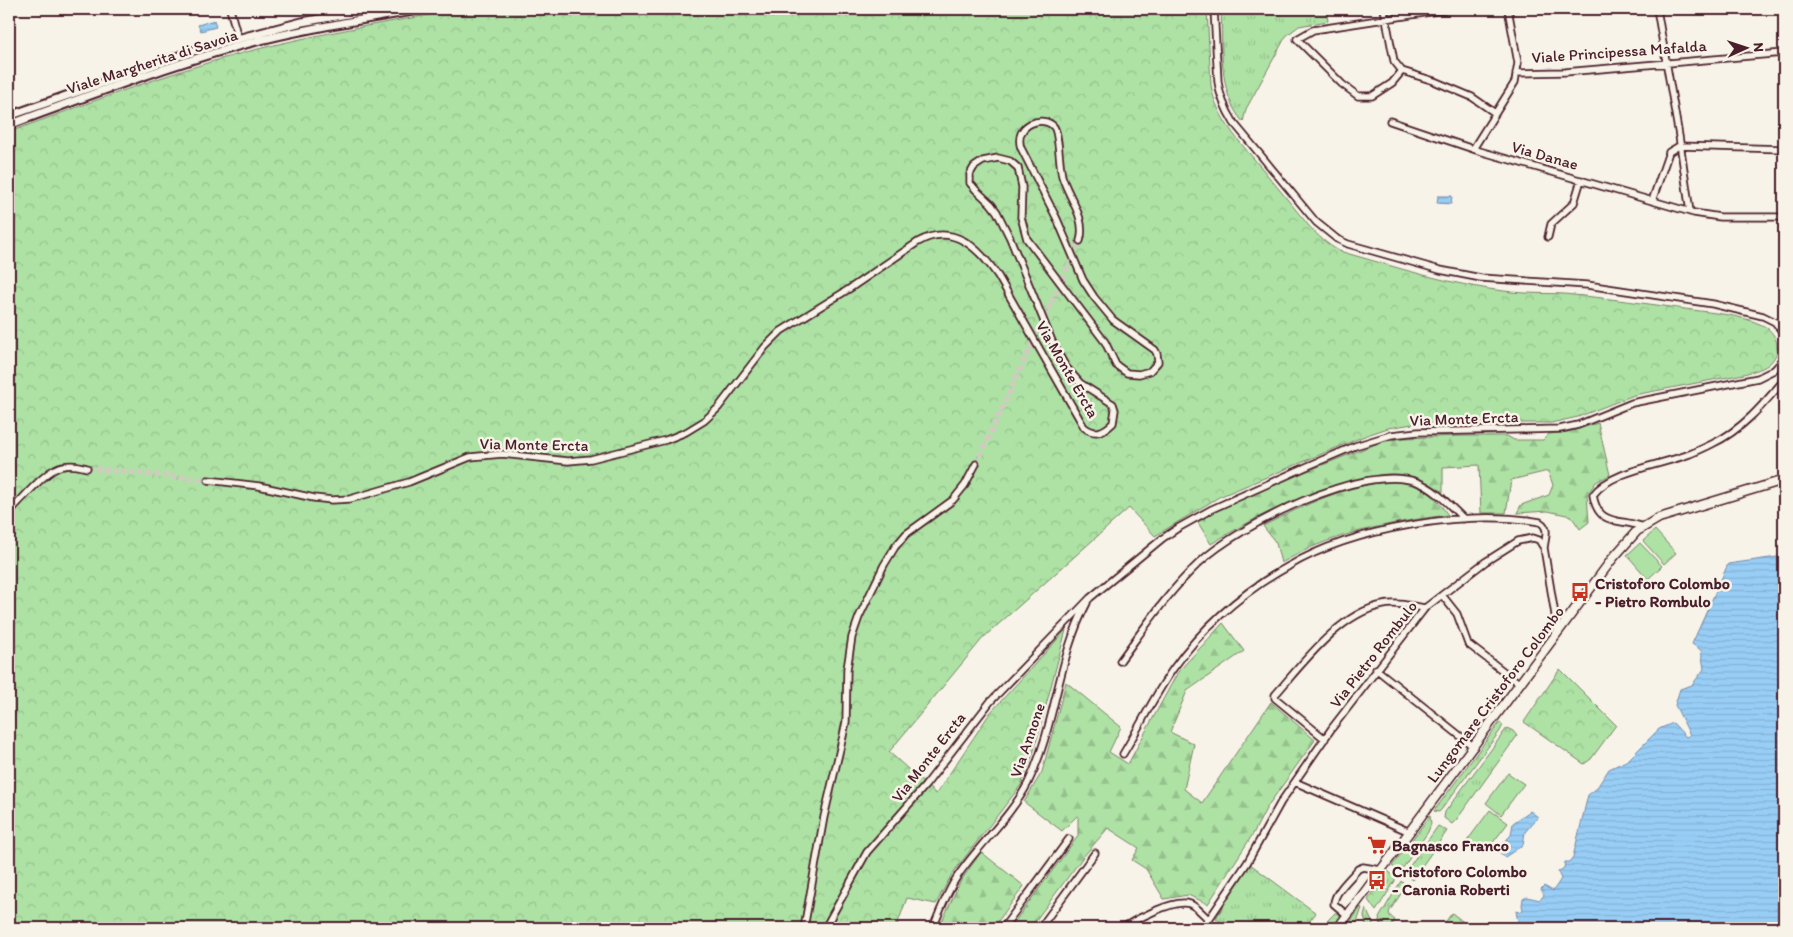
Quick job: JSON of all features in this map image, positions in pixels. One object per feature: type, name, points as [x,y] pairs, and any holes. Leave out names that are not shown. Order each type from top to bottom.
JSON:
[{"type":"main road","name":"Lungomare Cristoforo Colombo","points":[[1338,928],[1630,537],[1644,527],[1673,513],[1784,480]]},
{"type":"street","points":[[230,9],[238,38]]},
{"type":"street","name":"Viale Margherita di Savoia","points":[[9,116],[180,55],[238,38],[302,22],[376,9]]},
{"type":"street","name":"Viale Margherita di Savoia","points":[[9,125],[191,60],[240,46],[304,30],[424,9]]},
{"type":"street","points":[[1214,9],[1219,92],[1227,111],[1234,123],[1316,222],[1337,239],[1414,263],[1481,278],[1588,285],[1727,307],[1769,319],[1784,334]]},
{"type":"street","points":[[1384,9],[1394,61],[1402,71],[1434,80],[1472,97],[1495,114]]},
{"type":"street","points":[[1402,71],[1392,83],[1372,96],[1358,96],[1342,84],[1296,40],[1312,30],[1450,9]]},
{"type":"street","points":[[1473,149],[1515,82],[1518,63],[1508,9]]},
{"type":"street","points":[[1657,9],[1692,213]]},
{"type":"street","name":"Viale Principessa Mafalda","points":[[1516,73],[1565,72],[1784,53]]},
{"type":"street","name":"Via Monte Ercta","points":[[208,480],[259,486],[332,500],[350,498],[409,482],[470,457],[502,454],[568,460],[591,459],[666,440],[686,432],[704,421],[718,408],[764,347],[782,331],[926,237],[939,234],[953,236],[962,240],[986,259],[998,276],[1084,427],[1090,432],[1103,432],[1113,423],[1115,410],[1113,404],[1080,383],[1066,367],[1054,346],[1010,238],[992,204],[970,183],[971,171],[978,164],[990,159],[1006,159],[1015,164],[1021,178],[1021,217],[1027,239],[1106,342],[1116,365],[1127,373],[1139,374],[1150,371],[1158,362],[1155,350],[1113,320],[1083,280],[1057,219],[1021,148],[1020,132],[1029,125],[1046,122],[1051,124],[1056,131],[1060,171],[1065,188],[1083,228],[1080,241]]},
{"type":"street","name":"Via Danae","points":[[1390,122],[1473,149],[1692,213],[1720,217],[1784,217]]},
{"type":"street","points":[[1652,201],[1669,152],[1680,146],[1784,149]]},
{"type":"street","points":[[1548,237],[1551,224],[1574,204],[1581,180]]},
{"type":"street","name":"Via Monte Ercta","points":[[825,928],[867,852],[925,786],[990,702],[1090,598],[1163,538],[1193,519],[1236,497],[1355,446],[1390,435],[1418,432],[1550,430],[1569,427],[1632,403],[1758,378],[1774,370],[1784,359]]},
{"type":"street","points":[[1644,527],[1630,522],[1615,521],[1602,516],[1595,506],[1593,495],[1598,487],[1630,472],[1687,455],[1720,440],[1745,422],[1784,380]]},
{"type":"street","points":[[804,928],[824,817],[846,722],[847,669],[852,637],[859,617],[884,565],[895,547],[906,534],[953,500],[976,464]]},
{"type":"street","points":[[9,512],[38,483],[57,468],[73,465],[87,468]]},
{"type":"street","points":[[1120,661],[1164,602],[1200,562],[1221,545],[1266,518],[1304,501],[1343,487],[1368,481],[1396,478],[1415,481],[1431,488],[1464,519]]},
{"type":"street","points":[[1123,754],[1174,669],[1210,626],[1251,591],[1289,566],[1315,553],[1350,540],[1421,523],[1495,518],[1540,522],[1544,525],[1546,531],[1544,548],[1558,633]]},
{"type":"street","name":"Via Pietro Rombulo","points":[[1203,928],[1242,870],[1270,818],[1324,739],[1376,669],[1425,608],[1485,562],[1518,541],[1533,538],[1539,540],[1544,548]]},
{"type":"street","points":[[1442,595],[1456,614],[1468,644],[1520,684]]},
{"type":"street","name":"Via Annone","points":[[933,928],[957,876],[1010,811],[1027,785],[1048,726],[1071,639],[1077,622],[1090,598]]},
{"type":"street","points":[[1324,739],[1276,698],[1275,695],[1324,641],[1362,612],[1385,604],[1425,608]]},
{"type":"street","points":[[1376,669],[1474,747]]},
{"type":"street","points":[[1295,782],[1410,832]]},
{"type":"street","points":[[1003,928],[1069,839]]},
{"type":"street","points":[[1040,928],[1095,853]]},
{"type":"street","points":[[1347,915],[1334,904],[1337,894],[1358,869],[1363,867],[1381,870]]},
{"type":"street","points":[[1122,928],[1148,914],[1181,903],[1189,903],[1208,919]]},
{"type":"green space","points":[[466,9],[1207,9],[1211,85],[1223,119],[1237,139],[1309,226],[1323,240],[1339,251],[1425,275],[1490,289],[1518,293],[1596,297],[1737,317],[1767,328],[1774,336],[1777,352],[1768,364],[1755,371],[1634,395],[1578,417],[1551,423],[1419,423],[1388,428],[1219,497],[1155,536],[1129,508],[983,638],[889,752],[936,794],[990,713],[1066,630],[1033,754],[1021,785],[952,874],[936,904],[907,898],[896,928],[9,928],[9,132],[156,79],[216,60],[328,33]]},
{"type":"green space","points":[[1221,9],[1326,9],[1328,21],[1299,26],[1286,36],[1246,109],[1243,122],[1229,97],[1225,83]]},
{"type":"green space","points":[[1598,423],[1610,475],[1596,482],[1587,495],[1589,522],[1580,529],[1571,516],[1548,511],[1517,513],[1521,505],[1549,495],[1553,485],[1548,471],[1511,480],[1506,513],[1481,513],[1479,465],[1443,467],[1443,492],[1422,480],[1397,474],[1386,474],[1336,485],[1281,506],[1211,544],[1197,521],[1297,475],[1381,442],[1403,438],[1462,436],[1507,436],[1514,440],[1543,440],[1549,434],[1568,432]]},
{"type":"green space","points":[[1395,481],[1413,485],[1426,491],[1437,500],[1448,515],[1361,531],[1312,547],[1281,563],[1276,543],[1263,526],[1310,503],[1343,491],[1360,486]]},
{"type":"green space","points":[[1655,530],[1676,553],[1664,564],[1643,541]]},
{"type":"green space","points":[[1640,543],[1662,566],[1648,579],[1627,555]]},
{"type":"green space","points":[[1223,623],[1244,651],[1187,691],[1170,732],[1194,744],[1184,789],[1202,803],[1271,702],[1315,740],[1267,807],[1253,834],[1208,904],[1188,895],[1164,899],[1146,869],[1132,860],[1139,848],[1108,828],[1083,857],[1030,928],[1010,928],[1078,836],[1078,815],[1062,831],[1024,802],[1042,772],[1066,682],[1121,727],[1109,752],[1128,764],[1178,672]]},
{"type":"green space","points":[[1560,669],[1616,725],[1591,759],[1584,764],[1524,722]]},
{"type":"green space","points":[[1500,722],[1503,725],[1500,731],[1441,810],[1439,812],[1434,811]]},
{"type":"green space","points":[[1507,728],[1517,736],[1452,824],[1444,818],[1445,812]]},
{"type":"green space","points":[[1508,773],[1524,784],[1501,815],[1486,803]]},
{"type":"green space","points":[[1490,810],[1508,823],[1484,854],[1467,841]]},
{"type":"green space","points":[[1430,816],[1431,824],[1428,832],[1400,872],[1392,866]]},
{"type":"green space","points":[[1438,826],[1447,831],[1412,880],[1404,874]]},
{"type":"green space","points":[[981,852],[1024,886],[993,928],[939,928],[960,882]]},
{"type":"green space","points":[[1250,864],[1316,913],[1304,928],[1227,928],[1216,918]]},
{"type":"green space","points":[[1388,871],[1395,877],[1395,881],[1376,911],[1368,900]]},
{"type":"green space","points":[[1401,881],[1406,886],[1389,912],[1390,916],[1395,920],[1390,928],[1382,928],[1379,918]]},
{"type":"green space","points":[[1361,907],[1355,928],[1346,928]]},
{"type":"green space","points":[[1366,909],[1375,928],[1367,928],[1364,916]]},
{"type":"green space","points":[[1335,913],[1340,913],[1340,918],[1332,928],[1324,928],[1328,920]]},
{"type":"green space","points":[[1452,913],[1471,928],[1457,928],[1460,924],[1459,922],[1453,928],[1441,928]]},
{"type":"water","points":[[214,20],[216,27],[201,31],[198,25]]},
{"type":"water","points":[[1438,196],[1452,196],[1451,204],[1437,203]]},
{"type":"water","points":[[1784,556],[1784,928],[1519,928],[1516,911],[1520,912],[1523,910],[1523,899],[1527,897],[1540,900],[1544,895],[1541,889],[1544,886],[1553,891],[1561,879],[1558,872],[1564,868],[1565,862],[1569,862],[1573,857],[1588,795],[1596,789],[1609,769],[1628,760],[1659,729],[1673,723],[1686,737],[1690,735],[1675,705],[1680,689],[1692,685],[1704,669],[1701,650],[1692,644],[1728,564]]},
{"type":"water","points":[[1530,811],[1538,817],[1525,832],[1523,845],[1505,857],[1497,850],[1511,835],[1513,823]]},
{"type":"tunnel","points":[[976,464],[1080,241]]},
{"type":"tunnel","points":[[87,468],[208,480]]},
{"type":"place","name":"Cristoforo Colombo - Pietro Rombulo","points":[[1580,592]]},
{"type":"place","name":"Bagnasco Franco","points":[[1377,845]]},
{"type":"place","name":"Cristoforo Colombo - Caronia Roberti","points":[[1377,880]]}]
